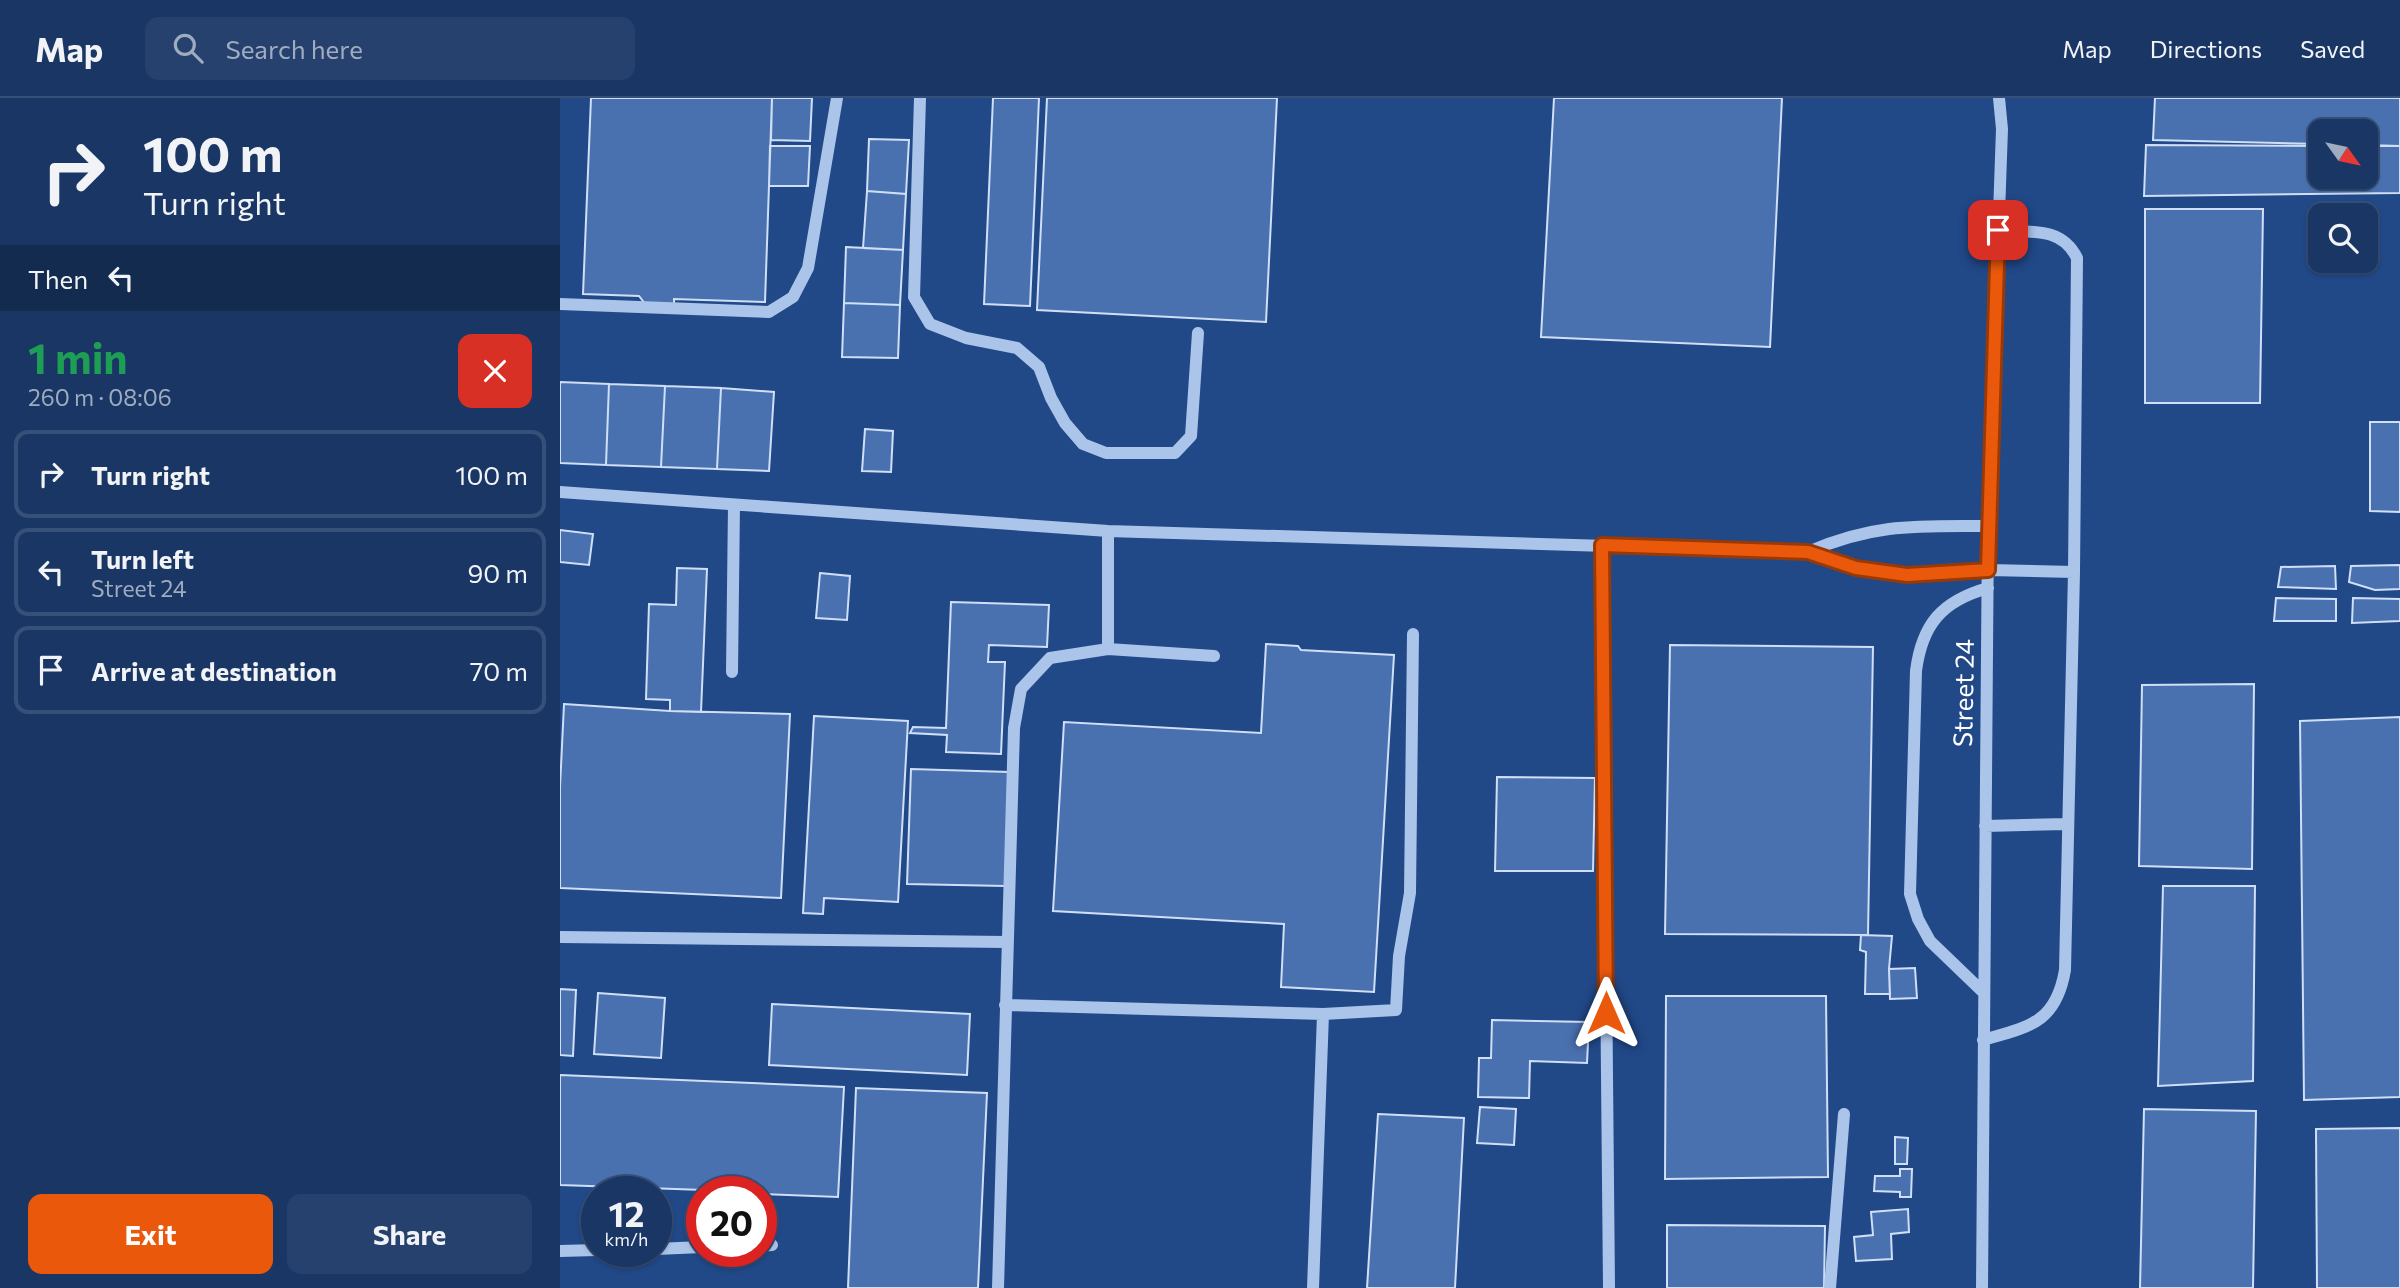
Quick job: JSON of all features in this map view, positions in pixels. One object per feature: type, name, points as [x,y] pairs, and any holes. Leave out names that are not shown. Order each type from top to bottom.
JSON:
[{"type":"street","points":[[560,304],[769,312],[793,297],[808,268],[837,98]]},
{"type":"street","points":[[920,98],[914,298],[930,324],[966,338],[1017,348],[1040,367],[1051,398],[1077,437],[1083,444],[1106,453],[1175,453],[1191,436],[1198,333]]},
{"type":"street","name":"Street 24","points":[[1982,1288],[1988,526],[2002,129],[1999,98]]},
{"type":"street","points":[[1983,1040],[2036,1022],[2051,1008],[2062,990],[2066,970],[2074,572],[2077,258],[2070,245],[2058,236],[1998,230]]},
{"type":"street","points":[[560,492],[1108,531],[1808,552],[1832,562],[1881,573],[1907,575],[1988,570],[2074,572]]},
{"type":"street","points":[[732,672],[734,505]]},
{"type":"street","points":[[1808,552],[1858,533],[1885,528],[1988,526]]},
{"type":"street","points":[[1108,531],[1108,649]]},
{"type":"street","points":[[1602,545],[1609,1288]]},
{"type":"street","points":[[1983,992],[1930,941],[1918,919],[1910,894],[1919,648],[1929,625],[1945,608],[1965,595],[1988,588]]},
{"type":"street","points":[[1005,1005],[1323,1014],[1396,1010],[1399,956],[1410,893],[1413,635]]},
{"type":"street","points":[[998,1288],[1014,728],[1021,689],[1050,658],[1108,649],[1214,656]]},
{"type":"street","points":[[1985,826],[2067,824]]},
{"type":"street","points":[[560,937],[1007,942]]},
{"type":"street","points":[[1313,1288],[1323,1014]]},
{"type":"street","points":[[1830,1288],[1844,1114]]},
{"type":"street","points":[[560,1251],[581,1250]]},
{"type":"building","points":[[591,98],[772,98],[765,302],[674,299],[674,305],[646,305],[639,296],[583,294]]},
{"type":"building","points":[[772,98],[812,98],[810,141],[771,140]]},
{"type":"building","points":[[993,98],[1039,98],[1030,306],[984,304]]},
{"type":"building","points":[[1047,98],[1277,98],[1266,322],[1037,310]]},
{"type":"building","points":[[1554,98],[1782,98],[1770,347],[1541,337]]},
{"type":"building","points":[[2155,98],[2400,98],[2400,146],[2378,145],[2378,119],[2308,119],[2308,144],[2153,140]]},
{"type":"building","points":[[869,139],[909,140],[906,194],[867,191]]},
{"type":"building","points":[[2146,145],[2308,146],[2308,189],[2378,189],[2378,146],[2400,146],[2400,193],[2144,196]]},
{"type":"building","points":[[770,146],[810,146],[808,186],[769,186]]},
{"type":"building","points":[[867,191],[906,194],[903,250],[863,248]]},
{"type":"building","points":[[2145,209],[2263,209],[2260,403],[2145,403]]},
{"type":"building","points":[[846,247],[903,250],[900,305],[844,303]]},
{"type":"building","points":[[844,303],[900,305],[898,358],[842,357]]},
{"type":"building","points":[[560,382],[609,384],[606,465],[560,463]]},
{"type":"building","points":[[609,384],[665,386],[661,467],[606,465]]},
{"type":"building","points":[[665,386],[721,388],[717,469],[661,467]]},
{"type":"building","points":[[721,388],[774,392],[769,471],[717,469]]},
{"type":"building","points":[[2370,422],[2400,422],[2400,512],[2370,511]]},
{"type":"building","points":[[865,429],[893,431],[891,472],[862,471]]},
{"type":"building","points":[[560,530],[593,534],[589,565],[560,562]]},
{"type":"building","points":[[2400,565],[2400,589],[2375,590],[2349,582],[2351,566]]},
{"type":"building","points":[[2335,566],[2336,589],[2278,587],[2281,567]]},
{"type":"building","points":[[677,568],[707,569],[701,712],[670,711],[670,700],[646,699],[649,604],[676,605]]},
{"type":"building","points":[[820,573],[850,576],[847,620],[816,618]]},
{"type":"building","points":[[2276,598],[2336,599],[2336,621],[2274,621]]},
{"type":"building","points":[[2353,598],[2400,599],[2400,621],[2352,623]]},
{"type":"building","points":[[951,602],[1049,605],[1047,647],[989,645],[988,662],[1005,662],[1001,754],[946,752],[947,735],[910,733],[913,727],[946,728]]},
{"type":"building","points":[[1266,644],[1298,646],[1301,650],[1394,655],[1374,992],[1281,987],[1284,924],[1053,911],[1064,722],[1261,733]]},
{"type":"building","points":[[1670,645],[1873,647],[1868,935],[1665,934]]},
{"type":"building","points":[[2254,684],[2252,869],[2139,866],[2142,685]]},
{"type":"building","points":[[564,704],[670,711],[790,714],[781,898],[560,888],[560,787]]},
{"type":"building","points":[[814,716],[908,721],[898,902],[824,898],[823,914],[803,913]]},
{"type":"building","points":[[2400,717],[2400,1097],[2304,1100],[2300,721]]},
{"type":"building","points":[[911,769],[1009,772],[1005,886],[907,884]]},
{"type":"building","points":[[1497,777],[1595,778],[1593,871],[1495,871]]},
{"type":"building","points":[[2163,886],[2255,886],[2253,1081],[2158,1086]]},
{"type":"building","points":[[1861,935],[1892,936],[1890,994],[1865,994],[1866,952],[1860,950]]},
{"type":"building","points":[[1915,968],[1917,998],[1890,999],[1889,969]]},
{"type":"building","points":[[560,989],[576,990],[573,1056],[560,1055]]},
{"type":"building","points":[[598,993],[665,998],[661,1058],[594,1054]]},
{"type":"building","points":[[1666,996],[1826,996],[1828,1177],[1665,1179]]},
{"type":"building","points":[[772,1004],[970,1014],[967,1075],[769,1065]]},
{"type":"building","points":[[1492,1020],[1589,1022],[1587,1063],[1530,1061],[1529,1098],[1478,1097],[1479,1058],[1491,1058]]},
{"type":"building","points":[[560,1075],[844,1087],[838,1197],[777,1195],[777,1176],[686,1176],[686,1189],[672,1189],[672,1176],[581,1176],[581,1186],[560,1185]]},
{"type":"building","points":[[856,1088],[987,1093],[978,1288],[848,1288]]},
{"type":"building","points":[[1480,1107],[1516,1109],[1514,1145],[1477,1143]]},
{"type":"building","points":[[2144,1109],[2256,1111],[2253,1288],[2140,1288]]},
{"type":"building","points":[[1378,1114],[1464,1118],[1455,1288],[1367,1288]]},
{"type":"building","points":[[2400,1128],[2400,1288],[2317,1288],[2316,1129]]},
{"type":"building","points":[[1895,1137],[1908,1138],[1907,1164],[1895,1164]]},
{"type":"building","points":[[1900,1169],[1912,1169],[1911,1197],[1900,1197],[1900,1192],[1874,1191],[1875,1176],[1900,1176]]},
{"type":"building","points":[[1908,1209],[1909,1232],[1891,1234],[1892,1259],[1856,1261],[1854,1237],[1873,1235],[1871,1212]]},
{"type":"building","points":[[1667,1225],[1825,1226],[1824,1288],[1667,1288]]},
{"type":"route","points":[[1606,1013],[1602,545],[1808,552],[1856,568],[1907,575],[1988,570],[1998,230]]}]
